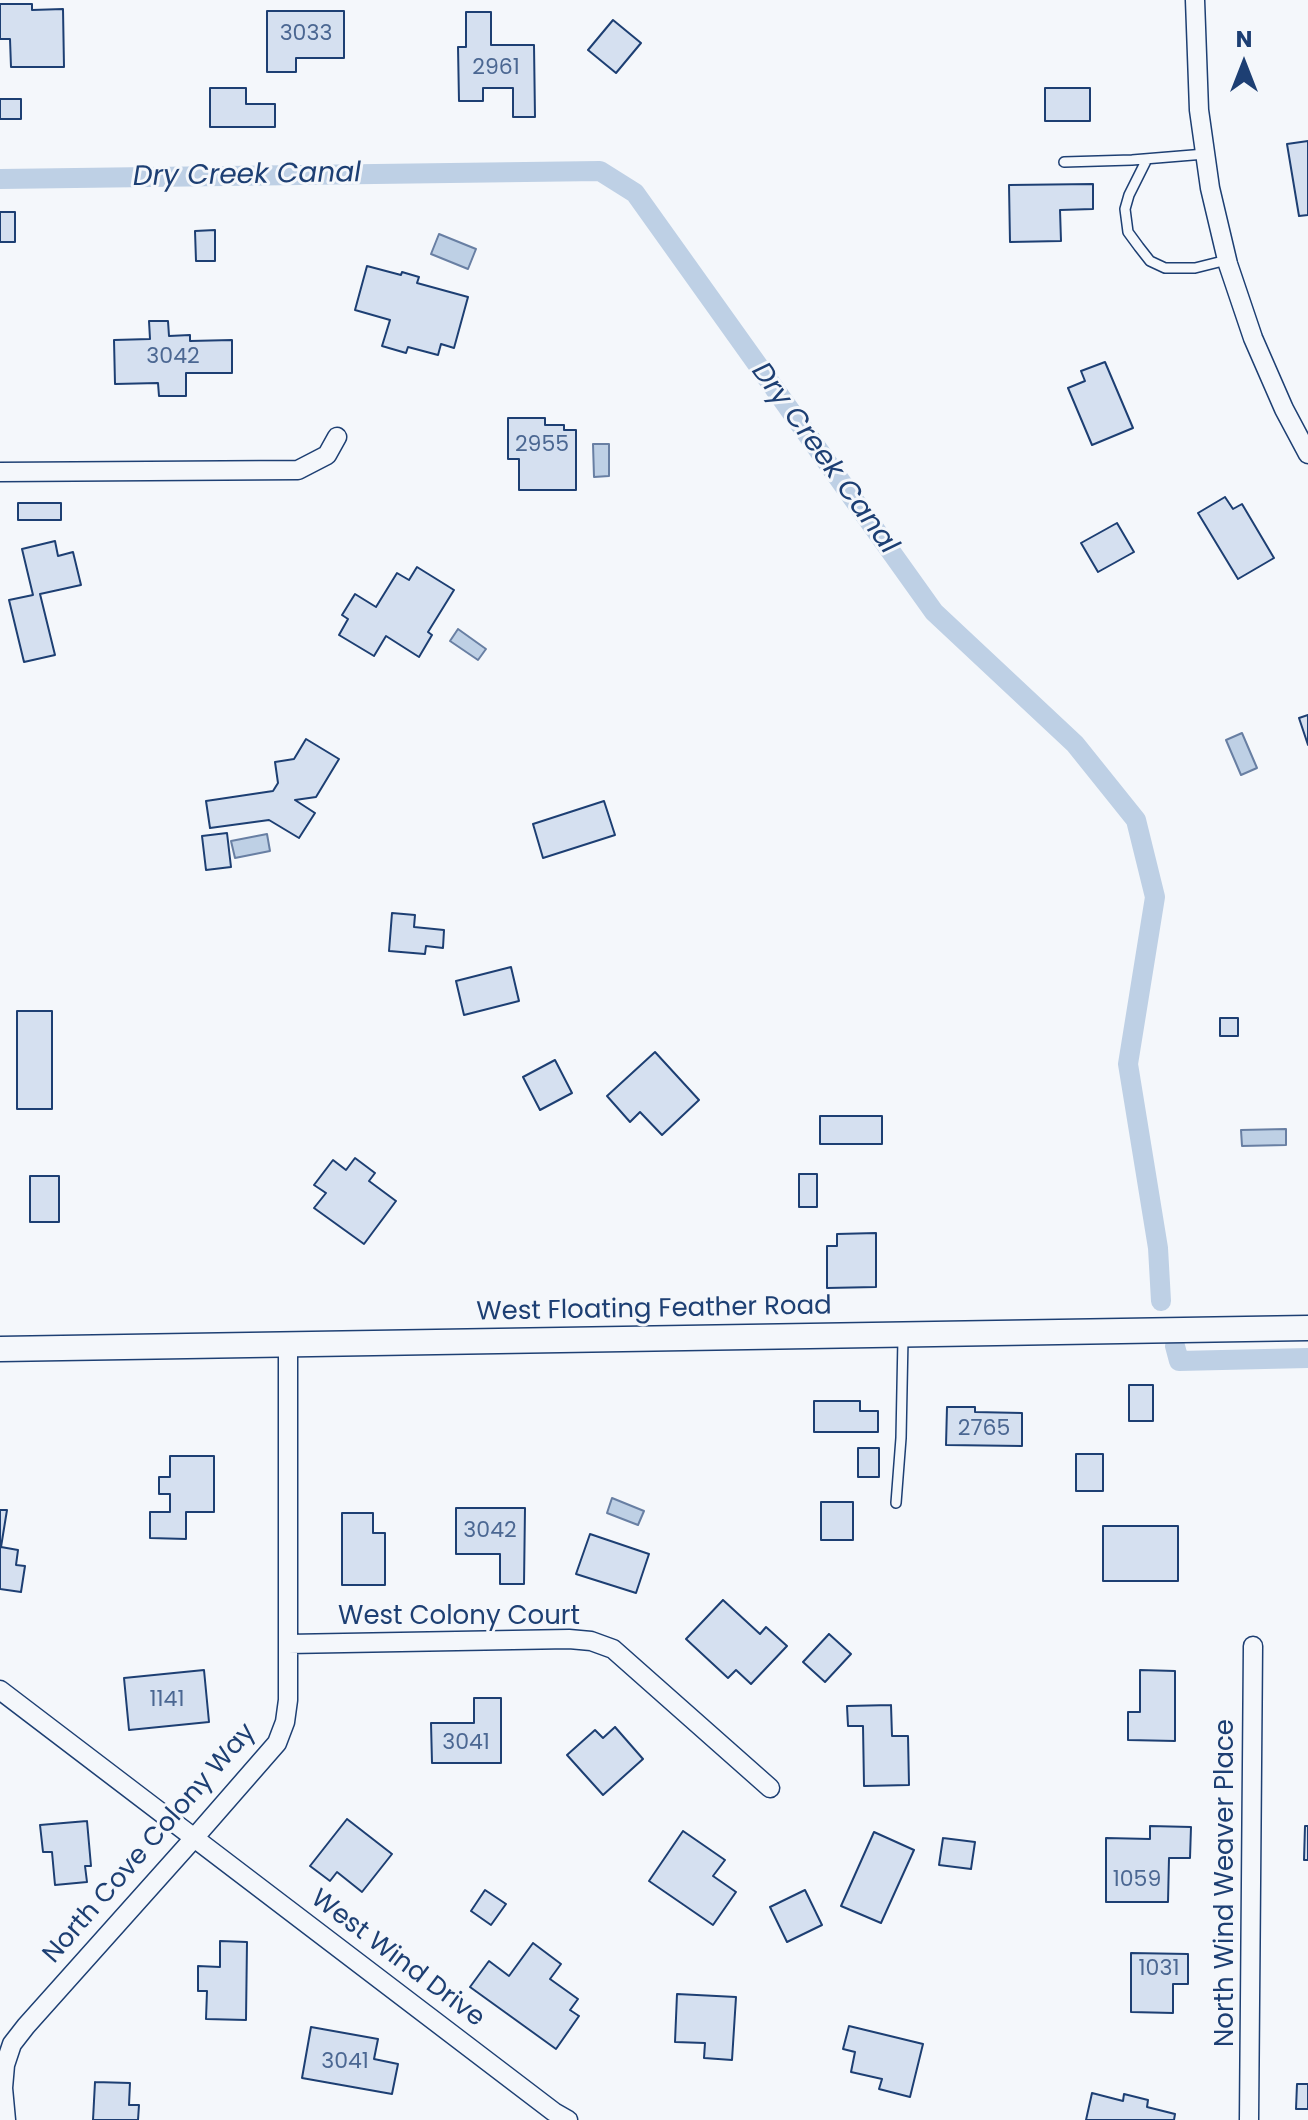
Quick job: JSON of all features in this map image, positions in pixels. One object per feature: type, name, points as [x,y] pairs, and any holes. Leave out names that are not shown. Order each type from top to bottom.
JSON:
[{"type":"main road","name":"West Floating Feather Road","points":[[0,1349],[1308,1328]]},
{"type":"street","points":[[1195,0],[1199,110],[1210,188],[1227,260],[1253,338],[1284,409],[1308,454]]},
{"type":"street","points":[[0,472],[298,470],[327,455],[337,437]]},
{"type":"street","name":"North Cove Colony Way","points":[[6,2120],[3,2088],[5,2065],[12,2044],[277,1743],[285,1722],[288,1700],[288,1345]]},
{"type":"street","name":"West Colony Court","points":[[288,1644],[591,1641],[613,1649],[770,1788]]},
{"type":"street","name":"North Wind Weaver Place","points":[[1249,2120],[1253,1646]]},
{"type":"street","name":"West Wind Drive","points":[[0,1690],[568,2120]]},
{"type":"lane","points":[[1064,162],[1205,154]]},
{"type":"lane","points":[[1147,159],[1125,209],[1128,232],[1150,261],[1165,268],[1195,268],[1227,260]]},
{"type":"lane","points":[[896,1503],[903,1334]]},
{"type":"water","points":[[439,234],[476,249],[468,269],[431,254]]},
{"type":"water","points":[[593,444],[609,444],[609,476],[594,477]]},
{"type":"water","points":[[458,629],[486,649],[478,660],[450,641]]},
{"type":"water","points":[[1242,733],[1257,768],[1241,775],[1226,740]]},
{"type":"water","points":[[267,834],[270,851],[235,858],[231,841]]},
{"type":"water","points":[[1286,1129],[1286,1145],[1242,1146],[1241,1130]]},
{"type":"water","points":[[612,1498],[644,1511],[638,1525],[607,1513]]},
{"type":"building","points":[[0,4],[32,4],[32,10],[63,9],[64,67],[11,67],[10,39],[0,39]]},
{"type":"building","points":[[267,11],[344,11],[344,58],[296,58],[296,72],[267,72]]},
{"type":"building","points":[[466,12],[491,12],[491,45],[534,45],[535,117],[513,117],[513,88],[483,88],[483,101],[459,101],[458,47],[466,47]]},
{"type":"building","points":[[613,20],[641,43],[616,73],[588,50]]},
{"type":"building","points":[[210,88],[246,88],[246,104],[275,104],[275,127],[210,127]]},
{"type":"building","points":[[1045,88],[1090,88],[1090,121],[1045,121]]},
{"type":"building","points":[[0,99],[21,99],[21,119],[0,119]]},
{"type":"building","points":[[1308,141],[1308,215],[1299,216],[1287,144]]},
{"type":"building","points":[[1093,184],[1093,209],[1060,210],[1061,241],[1010,242],[1009,185]]},
{"type":"building","points":[[0,212],[15,212],[15,242],[0,242]]},
{"type":"building","points":[[215,230],[215,261],[196,261],[195,231]]},
{"type":"building","points":[[367,266],[419,277],[417,283],[468,297],[454,348],[441,344],[438,355],[408,347],[406,353],[382,346],[390,320],[355,310]]},
{"type":"building","points":[[149,321],[168,321],[169,336],[190,335],[190,341],[232,340],[232,373],[186,373],[186,396],[159,396],[158,383],[115,384],[114,340],[150,339]]},
{"type":"building","points":[[1105,362],[1133,428],[1092,445],[1068,388],[1085,381],[1081,371]]},
{"type":"building","points":[[508,418],[545,418],[545,425],[564,425],[564,430],[576,430],[576,490],[519,490],[519,459],[508,459]]},
{"type":"building","points":[[1225,497],[1233,509],[1242,504],[1274,558],[1238,579],[1198,513]]},
{"type":"building","points":[[18,503],[61,503],[61,520],[18,520]]},
{"type":"building","points":[[1117,523],[1134,552],[1098,572],[1081,543]]},
{"type":"building","points":[[55,541],[58,556],[73,552],[81,585],[40,594],[55,655],[24,662],[9,600],[33,595],[22,549]]},
{"type":"building","points":[[417,567],[454,590],[428,632],[432,635],[419,657],[386,636],[374,656],[339,635],[348,619],[342,615],[355,594],[376,607],[397,573],[409,580]]},
{"type":"building","points":[[1308,715],[1308,745],[1299,718]]},
{"type":"building","points":[[306,739],[339,759],[316,797],[295,800],[315,813],[299,838],[269,820],[210,828],[206,801],[273,791],[278,783],[275,762],[294,759]]},
{"type":"building","points":[[604,801],[615,835],[543,858],[533,824]]},
{"type":"building","points":[[227,833],[231,867],[206,870],[202,836]]},
{"type":"building","points":[[392,913],[415,915],[414,927],[444,930],[443,948],[426,946],[425,954],[389,951]]},
{"type":"building","points":[[511,967],[519,1001],[464,1015],[456,981]]},
{"type":"building","points":[[17,1011],[52,1011],[52,1109],[17,1109]]},
{"type":"building","points":[[1220,1018],[1238,1018],[1238,1036],[1220,1036]]},
{"type":"building","points":[[655,1052],[699,1100],[662,1135],[640,1112],[630,1122],[607,1096]]},
{"type":"building","points":[[555,1060],[572,1093],[540,1110],[523,1077]]},
{"type":"building","points":[[820,1116],[882,1116],[882,1144],[820,1144]]},
{"type":"building","points":[[355,1158],[375,1173],[369,1181],[396,1201],[364,1244],[314,1208],[326,1193],[314,1185],[333,1160],[346,1170]]},
{"type":"building","points":[[799,1174],[817,1174],[817,1207],[799,1207]]},
{"type":"building","points":[[30,1176],[59,1176],[59,1222],[30,1222]]},
{"type":"building","points":[[876,1233],[876,1287],[827,1288],[827,1246],[837,1246],[837,1234]]},
{"type":"building","points":[[1129,1385],[1153,1385],[1153,1421],[1129,1421]]},
{"type":"building","points":[[814,1401],[860,1401],[860,1411],[878,1411],[878,1432],[814,1432]]},
{"type":"building","points":[[947,1407],[975,1407],[975,1412],[1022,1413],[1022,1446],[946,1445]]},
{"type":"building","points":[[858,1448],[879,1448],[879,1477],[858,1477]]},
{"type":"building","points":[[1076,1454],[1103,1454],[1103,1491],[1076,1491]]},
{"type":"building","points":[[170,1456],[214,1456],[214,1512],[186,1512],[186,1539],[150,1538],[150,1512],[170,1512],[170,1494],[159,1494],[159,1477],[170,1477]]},
{"type":"building","points":[[821,1502],[853,1502],[853,1540],[821,1540]]},
{"type":"building","points":[[456,1508],[525,1508],[524,1584],[500,1584],[500,1554],[456,1554]]},
{"type":"building","points":[[0,1510],[7,1510],[1,1547],[18,1550],[16,1565],[25,1566],[21,1592],[0,1589]]},
{"type":"building","points":[[342,1513],[373,1513],[373,1533],[385,1533],[385,1585],[342,1585]]},
{"type":"building","points":[[1103,1526],[1178,1526],[1178,1581],[1103,1581]]},
{"type":"building","points":[[590,1534],[649,1554],[636,1593],[576,1574]]},
{"type":"building","points":[[723,1600],[760,1634],[766,1627],[787,1646],[751,1684],[736,1670],[728,1678],[686,1639]]},
{"type":"building","points":[[829,1634],[851,1654],[825,1682],[803,1662]]},
{"type":"building","points":[[204,1670],[209,1722],[129,1730],[124,1678]]},
{"type":"building","points":[[1140,1670],[1175,1671],[1175,1741],[1128,1740],[1128,1712],[1140,1712]]},
{"type":"building","points":[[474,1698],[501,1698],[501,1763],[432,1763],[431,1723],[474,1723]]},
{"type":"building","points":[[891,1705],[892,1736],[908,1736],[909,1785],[864,1786],[863,1726],[848,1726],[847,1706]]},
{"type":"building","points":[[615,1727],[643,1759],[603,1795],[567,1755],[595,1730],[603,1738]]},
{"type":"building","points":[[347,1819],[392,1854],[362,1892],[337,1872],[330,1881],[310,1866]]},
{"type":"building","points":[[87,1821],[91,1866],[85,1866],[87,1882],[55,1885],[52,1852],[43,1852],[40,1825]]},
{"type":"building","points":[[1150,1826],[1191,1827],[1190,1858],[1169,1858],[1168,1902],[1106,1902],[1106,1838],[1150,1839]]},
{"type":"building","points":[[1305,1826],[1308,1826],[1308,1860],[1304,1860]]},
{"type":"building","points":[[683,1831],[725,1860],[713,1876],[736,1892],[713,1925],[649,1881]]},
{"type":"building","points":[[874,1832],[914,1850],[881,1923],[841,1906]]},
{"type":"building","points":[[943,1838],[975,1842],[971,1869],[939,1865]]},
{"type":"building","points":[[485,1890],[506,1904],[491,1925],[471,1911]]},
{"type":"building","points":[[805,1890],[822,1925],[787,1942],[770,1907]]},
{"type":"building","points":[[220,1941],[247,1942],[246,2020],[206,2019],[207,1991],[198,1991],[198,1966],[220,1967]]},
{"type":"building","points":[[533,1943],[561,1964],[550,1979],[578,1999],[570,2010],[579,2016],[556,2049],[470,1987],[489,1961],[509,1976]]},
{"type":"building","points":[[1131,1953],[1188,1954],[1188,1984],[1173,1984],[1173,2013],[1131,2012]]},
{"type":"building","points":[[677,1994],[736,1997],[732,2060],[704,2058],[705,2043],[675,2042]]},
{"type":"building","points":[[849,2026],[923,2044],[910,2097],[879,2089],[882,2079],[851,2072],[855,2052],[843,2049]]},
{"type":"building","points":[[311,2027],[378,2039],[374,2059],[398,2064],[392,2094],[302,2078]]},
{"type":"building","points":[[95,2082],[130,2083],[129,2105],[139,2105],[138,2120],[93,2120]]},
{"type":"building","points":[[1297,2084],[1308,2084],[1308,2109],[1296,2109]]},
{"type":"building","points":[[1092,2093],[1123,2101],[1124,2094],[1148,2100],[1147,2107],[1175,2114],[1174,2120],[1086,2120]]},
{"type":"waterway","name":"Dry Creek Canal","points":[[0,179],[600,171],[635,193],[934,612],[1075,744],[1136,820],[1155,897],[1128,1064],[1158,1248],[1161,1301]]},
{"type":"waterway","name":"Dry Creek Canal","points":[[1175,1346],[1179,1361],[1308,1358]]}]
